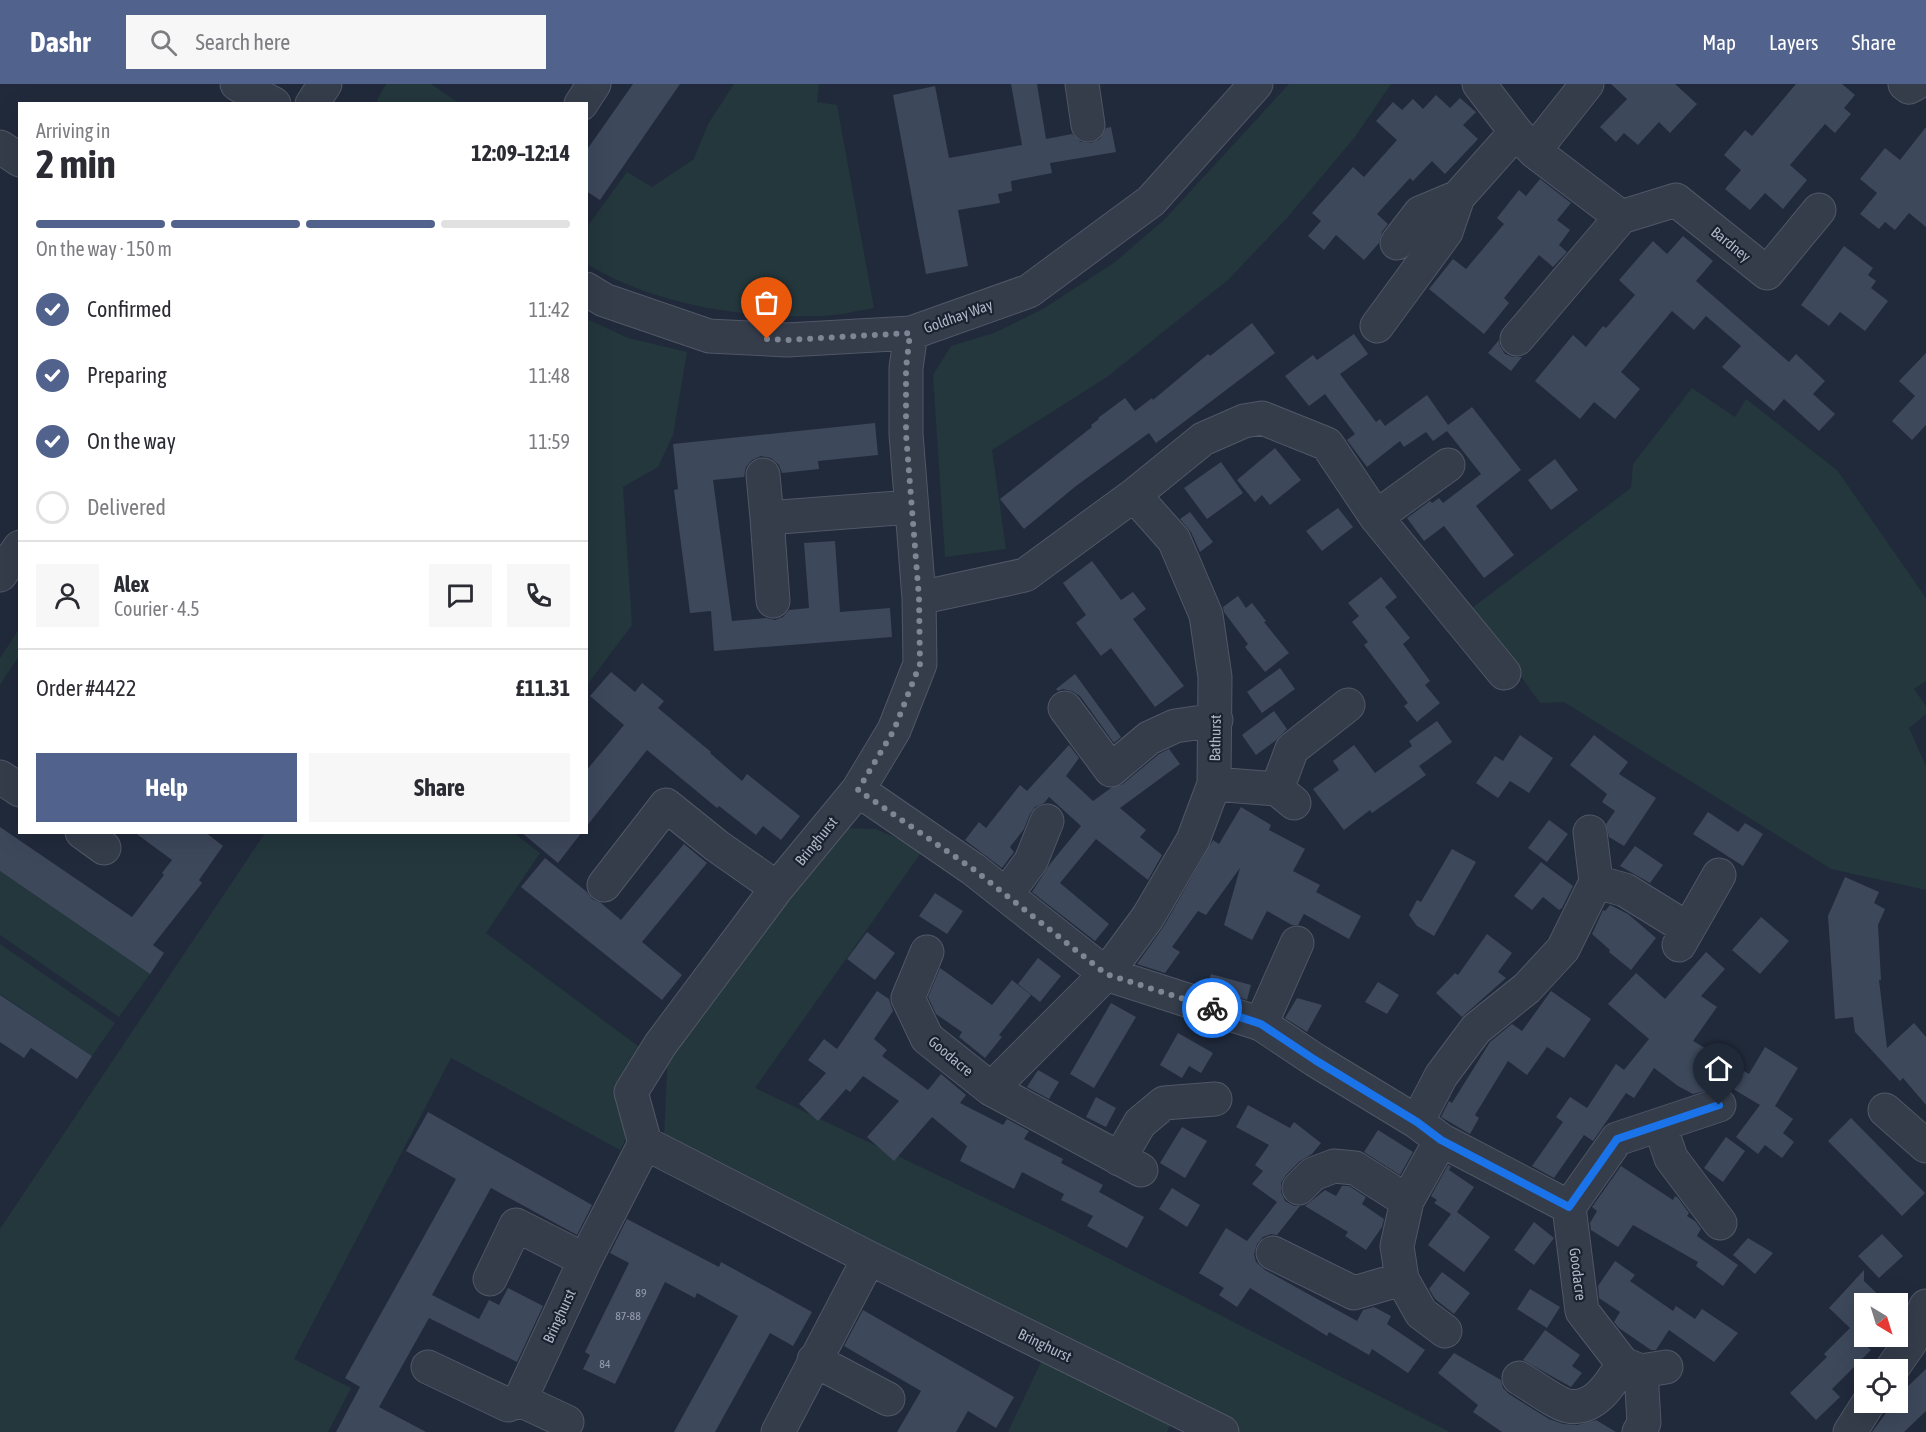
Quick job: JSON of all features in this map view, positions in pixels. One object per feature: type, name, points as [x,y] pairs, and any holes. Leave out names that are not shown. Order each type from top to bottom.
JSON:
[{"type":"street","points":[[237,84],[270,102]]},
{"type":"street","points":[[313,102],[325,84]]},
{"type":"street","points":[[582,102],[594,84]]},
{"type":"street","points":[[1082,84],[1088,125]]},
{"type":"street","name":"Goldhay Way","points":[[588,291],[604,300],[709,336],[787,340],[910,333],[1029,291],[1151,201],[1256,84]]},
{"type":"street","points":[[1479,84],[1525,141],[1622,217],[1517,339]]},
{"type":"street","points":[[1397,243],[1420,213],[1458,197],[1525,141],[1587,84]]},
{"type":"street","points":[[1905,84],[1910,87],[1915,84]]},
{"type":"street","points":[[0,147],[18,159]]},
{"type":"street","points":[[1377,326],[1446,232],[1458,197]]},
{"type":"street","name":"Bardney","points":[[1622,217],[1677,200],[1767,273],[1819,210]]},
{"type":"street","name":"Bringhurst","points":[[519,1401],[585,1260],[645,1143],[631,1092],[660,1045],[777,888],[858,790],[894,730],[920,664],[919,598],[906,434],[906,368],[910,333]]},
{"type":"street","points":[[919,598],[1025,575],[1134,495],[1203,439],[1244,420],[1262,418],[1327,444],[1376,517],[1504,673]]},
{"type":"street","points":[[1376,517],[1448,465]]},
{"type":"street","points":[[763,476],[773,601]]},
{"type":"street","name":"Bathurst","points":[[1106,974],[1148,917],[1193,840],[1214,784],[1215,677],[1206,615],[1174,540],[1134,495]]},
{"type":"street","points":[[767,518],[911,507]]},
{"type":"street","points":[[0,575],[18,550]]},
{"type":"street","points":[[1214,784],[1286,797],[1292,749],[1348,705]]},
{"type":"street","points":[[1065,708],[1111,770],[1149,738],[1175,726],[1216,720]]},
{"type":"street","points":[[0,777],[18,789]]},
{"type":"street","points":[[858,790],[973,869],[1106,974],[1261,1024],[1429,1131],[1569,1207],[1617,1139],[1719,1105]]},
{"type":"street","points":[[604,885],[673,795],[717,846],[777,888]]},
{"type":"street","points":[[1006,895],[1031,861],[1047,821]]},
{"type":"street","points":[[1445,1331],[1421,1313],[1402,1279],[1397,1246],[1407,1201],[1429,1131],[1441,1076],[1476,1029],[1527,988],[1563,949],[1596,882],[1590,832]]},
{"type":"street","points":[[1596,882],[1625,890],[1683,937],[1719,875]]},
{"type":"street","points":[[1261,1024],[1297,943]]},
{"type":"street","name":"Goodacre","points":[[927,952],[908,998],[927,1038],[991,1089],[1130,1165],[1140,1123],[1164,1103],[1215,1099]]},
{"type":"street","points":[[991,1089],[1106,974]]},
{"type":"street","points":[[1885,1110],[1926,1146]]},
{"type":"street","points":[[1660,1125],[1671,1158],[1720,1223]]},
{"type":"street","name":"Bringhurst","points":[[645,1143],[869,1258],[1222,1432]]},
{"type":"street","points":[[1299,1188],[1313,1174],[1334,1166],[1355,1168],[1407,1201]]},
{"type":"street","name":"Goodacre","points":[[1569,1207],[1582,1311],[1643,1367]]},
{"type":"street","points":[[490,1279],[516,1225],[585,1260]]},
{"type":"street","points":[[1273,1253],[1354,1293],[1402,1279]]},
{"type":"street","points":[[778,1432],[869,1258]]},
{"type":"street","points":[[1899,1359],[1910,1343],[1926,1306]]},
{"type":"street","points":[[814,1360],[888,1399]]},
{"type":"street","points":[[428,1367],[508,1405],[519,1401],[567,1422]]},
{"type":"street","points":[[1519,1378],[1567,1406],[1587,1405],[1607,1389],[1643,1367]]},
{"type":"street","points":[[1640,1432],[1644,1423],[1643,1367]]},
{"type":"street","points":[[1850,1432],[1862,1413]]},
{"type":"green space","points":[[386,84],[431,84],[458,102],[378,102]]},
{"type":"green space","points":[[734,84],[819,84],[817,102],[837,105],[874,308],[820,316],[760,315],[730,311],[669,299],[613,278],[588,265],[588,226],[627,172],[652,187],[694,159],[708,124]]},
{"type":"green space","points":[[1289,84],[1391,84],[1355,137],[1286,219],[1228,280],[1107,377],[992,450],[1006,549],[945,557],[933,375],[951,346],[994,333],[1043,309],[1115,262],[1164,220]]},
{"type":"green space","points":[[588,319],[628,338],[687,352],[673,435],[658,467],[623,487],[632,625],[588,684]]},
{"type":"green space","points":[[1692,388],[1735,417],[1746,399],[1837,470],[1926,598],[1926,681],[1914,689],[1926,706],[1926,714],[1909,728],[1926,766],[1926,890],[1831,869],[1564,702],[1540,703],[1472,608],[1631,488],[1633,464]]},
{"type":"green space","points":[[18,631],[18,658],[0,685],[0,658]]},
{"type":"green space","points":[[839,828],[876,829],[923,850],[755,1088],[1061,1234],[1450,1432],[1238,1432],[664,1139],[668,1052]]},
{"type":"green space","points":[[264,834],[515,834],[540,853],[486,933],[642,1049],[629,1133],[620,1150],[451,1058],[294,1359],[351,1388],[328,1432],[0,1432],[0,1229]]},
{"type":"green space","points":[[0,871],[150,974],[119,1017],[0,935]]},
{"type":"green space","points":[[0,944],[115,1023],[92,1056],[0,994]]},
{"type":"green space","points":[[1042,1360],[1170,1426],[1167,1432],[1008,1432]]},
{"type":"building","points":[[633,84],[680,84],[600,200],[588,192],[588,148]]},
{"type":"building","points":[[1011,84],[1037,84],[1046,139],[1072,134],[1081,142],[1091,143],[1100,139],[1106,128],[1111,127],[1116,152],[1050,163],[1052,173],[1011,181],[1012,191],[998,194],[1000,203],[958,210],[968,266],[926,274],[893,95],[935,86],[949,158],[1022,145]]},
{"type":"building","points":[[1611,84],[1675,84],[1697,104],[1670,133],[1659,122],[1638,145],[1624,133],[1616,142],[1600,127],[1627,99]]},
{"type":"building","points":[[1796,84],[1842,84],[1855,95],[1844,108],[1851,114],[1835,133],[1825,124],[1790,165],[1807,180],[1783,209],[1765,193],[1750,210],[1725,189],[1741,170],[1724,155],[1745,130],[1752,136]]},
{"type":"building","points":[[1436,95],[1450,108],[1460,98],[1476,112],[1463,125],[1478,139],[1445,174],[1432,161],[1413,181],[1410,178],[1377,214],[1388,224],[1382,232],[1379,243],[1364,260],[1336,235],[1324,250],[1308,236],[1321,221],[1312,213],[1353,167],[1364,177],[1397,140],[1376,121],[1393,102],[1402,110],[1413,99],[1423,109]]},
{"type":"building","points":[[1926,127],[1926,227],[1909,213],[1895,230],[1885,222],[1879,229],[1860,214],[1877,193],[1860,179],[1885,148],[1900,160]]},
{"type":"building","points":[[1540,179],[1571,203],[1557,220],[1570,230],[1559,245],[1567,252],[1553,267],[1539,255],[1504,298],[1509,303],[1484,334],[1429,289],[1453,259],[1466,269],[1504,224],[1497,218],[1519,190],[1526,196]]},
{"type":"building","points":[[1683,236],[1713,261],[1696,281],[1789,362],[1796,354],[1825,381],[1813,394],[1835,414],[1819,431],[1784,399],[1774,411],[1722,367],[1741,346],[1706,316],[1694,330],[1672,311],[1621,372],[1640,389],[1615,419],[1594,402],[1580,419],[1535,381],[1573,335],[1586,347],[1603,326],[1606,328],[1635,295],[1619,280],[1653,241],[1667,254]]},
{"type":"building","points":[[1844,246],[1873,268],[1868,275],[1876,281],[1871,288],[1888,301],[1865,331],[1840,312],[1829,326],[1801,305]]},
{"type":"building","points":[[1252,323],[1275,353],[1156,443],[1149,433],[1076,486],[1024,529],[1000,499],[1092,427],[1091,425],[1098,418],[1125,398],[1135,411],[1152,398],[1153,400],[1208,354],[1210,356]]},
{"type":"building","points":[[1354,334],[1368,354],[1340,374],[1376,422],[1380,419],[1385,426],[1427,395],[1448,425],[1472,407],[1521,470],[1476,506],[1514,555],[1484,578],[1444,526],[1424,541],[1407,518],[1430,501],[1432,503],[1439,498],[1443,503],[1481,474],[1447,431],[1433,441],[1426,432],[1404,447],[1400,441],[1367,467],[1347,440],[1355,434],[1325,394],[1309,406],[1285,376],[1313,355],[1317,360]]},
{"type":"building","points":[[1499,340],[1505,354],[1522,357],[1511,371],[1488,353]]},
{"type":"building","points":[[1926,353],[1926,425],[1912,440],[1892,421],[1915,396],[1899,381]]},
{"type":"building","points":[[875,423],[878,455],[818,461],[819,469],[782,473],[779,465],[771,458],[761,456],[752,460],[746,467],[744,477],[713,480],[732,621],[766,618],[775,620],[783,617],[789,610],[809,608],[804,543],[835,541],[840,612],[890,608],[892,637],[714,651],[711,611],[690,613],[674,490],[678,489],[673,444]]},
{"type":"building","points":[[1275,448],[1301,480],[1270,505],[1262,495],[1255,502],[1237,480]]},
{"type":"building","points":[[1555,459],[1578,490],[1551,510],[1528,480]]},
{"type":"building","points":[[1221,462],[1243,493],[1207,519],[1184,488]]},
{"type":"building","points":[[1338,508],[1353,527],[1322,551],[1306,531]]},
{"type":"building","points":[[1190,512],[1213,542],[1200,552],[1191,532],[1180,519]]},
{"type":"building","points":[[1092,561],[1121,600],[1133,592],[1146,609],[1133,619],[1184,686],[1155,707],[1111,648],[1101,656],[1076,623],[1086,615],[1063,583]]},
{"type":"building","points":[[1381,577],[1397,597],[1385,607],[1410,638],[1403,644],[1430,681],[1425,685],[1440,703],[1417,722],[1404,706],[1408,703],[1364,645],[1368,642],[1352,622],[1359,616],[1348,603]]},
{"type":"building","points":[[1238,596],[1246,608],[1252,603],[1289,653],[1265,672],[1245,647],[1248,644],[1224,612],[1223,607]]},
{"type":"building","points":[[1280,668],[1295,689],[1262,713],[1247,692]]},
{"type":"building","points":[[611,672],[635,692],[642,683],[664,701],[658,708],[742,781],[747,774],[800,816],[781,840],[763,826],[756,835],[719,806],[717,808],[647,750],[588,824],[588,769],[624,725],[590,696]]},
{"type":"building","points":[[1075,674],[1121,737],[1114,743],[1080,696],[1072,691],[1056,689]]},
{"type":"building","points":[[1274,711],[1287,729],[1256,755],[1242,735]]},
{"type":"building","points":[[1437,721],[1452,742],[1419,766],[1426,775],[1372,813],[1370,810],[1344,830],[1313,789],[1339,770],[1333,761],[1354,745],[1375,773],[1412,746],[1409,741]]},
{"type":"building","points":[[1520,735],[1553,758],[1529,793],[1510,781],[1498,798],[1476,783],[1495,756],[1503,761]]},
{"type":"building","points":[[1594,735],[1628,762],[1619,774],[1656,798],[1624,846],[1609,837],[1606,824],[1615,811],[1602,802],[1607,794],[1570,765]]},
{"type":"building","points":[[1069,745],[1079,758],[1066,776],[1093,801],[1111,788],[1123,784],[1159,754],[1169,749],[1180,764],[1120,808],[1146,830],[1140,837],[1162,855],[1148,880],[1096,839],[1060,883],[1109,924],[1095,941],[1032,892],[1050,864],[1081,826],[1049,797],[1044,803],[1035,807],[1030,814],[1024,829],[1010,847],[1014,852],[1002,868],[965,840],[979,822],[986,828],[1020,785],[1027,791]]},
{"type":"building","points":[[1241,807],[1271,825],[1269,830],[1305,849],[1293,871],[1320,885],[1316,892],[1361,916],[1349,939],[1304,914],[1298,925],[1292,925],[1267,911],[1252,940],[1224,925],[1240,868],[1206,915],[1198,911],[1172,947],[1180,952],[1165,973],[1137,964],[1164,926],[1213,840],[1219,844]]},
{"type":"building","points":[[1708,812],[1738,832],[1745,823],[1763,834],[1743,866],[1693,834]]},
{"type":"building","points":[[1549,820],[1568,834],[1547,862],[1528,848]]},
{"type":"building","points":[[0,827],[132,917],[164,875],[162,873],[172,860],[137,834],[208,834],[223,846],[199,880],[202,883],[153,945],[164,953],[150,974],[0,871]]},
{"type":"building","points":[[523,834],[580,834],[558,863]]},
{"type":"building","points":[[684,844],[707,863],[642,942],[682,975],[662,1000],[521,887],[545,858],[587,892],[592,899],[601,903],[621,920]]},
{"type":"building","points":[[1635,846],[1663,865],[1650,883],[1620,866]]},
{"type":"building","points":[[1452,849],[1476,862],[1434,936],[1417,926],[1409,915],[1417,900],[1421,902]]},
{"type":"building","points":[[1541,862],[1573,886],[1559,910],[1543,897],[1532,910],[1514,896]]},
{"type":"building","points":[[1845,877],[1879,892],[1874,903],[1885,909],[1878,925],[1881,980],[1879,980],[1887,1048],[1914,1023],[1926,1037],[1926,1105],[1903,1078],[1900,1081],[1855,1032],[1853,1017],[1835,1019],[1828,916]]},
{"type":"building","points":[[935,893],[963,911],[947,934],[919,916]]},
{"type":"building","points":[[1610,905],[1628,914],[1656,938],[1631,970],[1592,934],[1603,910],[1605,911]]},
{"type":"building","points":[[1761,917],[1789,941],[1760,974],[1732,950]]},
{"type":"building","points":[[867,932],[895,953],[875,980],[847,959]]},
{"type":"building","points":[[1487,934],[1512,953],[1498,972],[1506,978],[1462,1017],[1436,993],[1455,973],[1458,975]]},
{"type":"building","points":[[1706,952],[1725,969],[1701,996],[1717,1007],[1693,1041],[1749,1074],[1765,1047],[1798,1068],[1775,1106],[1793,1119],[1783,1133],[1794,1142],[1782,1158],[1765,1145],[1758,1154],[1736,1137],[1760,1105],[1723,1083],[1721,1087],[1693,1094],[1654,1068],[1634,1098],[1626,1093],[1593,1141],[1584,1135],[1554,1178],[1532,1166],[1563,1122],[1556,1117],[1570,1097],[1587,1108],[1616,1064],[1624,1070],[1649,1039],[1608,1004],[1636,973],[1665,999]]},
{"type":"building","points":[[1038,958],[1061,976],[1040,1002],[1018,984]]},
{"type":"building","points":[[940,968],[992,1005],[1012,980],[1031,995],[999,1035],[1002,1037],[985,1058],[959,1037],[962,1032],[936,1014],[928,997]]},
{"type":"building","points":[[1211,974],[1251,985],[1247,1000],[1207,987]]},
{"type":"building","points":[[1378,982],[1399,995],[1387,1014],[1365,1002]]},
{"type":"building","points":[[877,991],[889,999],[893,1011],[874,1039],[887,1050],[882,1056],[928,1090],[941,1074],[966,1095],[960,1103],[1003,1125],[1007,1119],[1029,1131],[1024,1139],[1063,1159],[1061,1163],[1103,1185],[1099,1192],[1144,1217],[1127,1248],[1087,1226],[1093,1216],[1061,1200],[1064,1194],[1022,1172],[1014,1189],[960,1161],[967,1146],[932,1117],[894,1161],[867,1137],[899,1101],[863,1076],[850,1092],[846,1089],[818,1121],[799,1104],[826,1073],[808,1060],[824,1039],[837,1049]]},
{"type":"building","points":[[1551,991],[1591,1019],[1564,1058],[1547,1047],[1527,1075],[1508,1061],[1475,1115],[1479,1118],[1470,1134],[1441,1117],[1449,1101],[1452,1103],[1490,1042],[1512,1024],[1522,1031]]},
{"type":"building","points":[[0,995],[92,1056],[77,1079],[31,1048],[24,1058],[0,1042]]},
{"type":"building","points":[[1297,998],[1322,1005],[1307,1032],[1285,1018]]},
{"type":"building","points":[[1111,1003],[1136,1017],[1094,1088],[1070,1074]]},
{"type":"building","points":[[1178,1033],[1213,1053],[1201,1073],[1189,1066],[1182,1078],[1160,1065]]},
{"type":"building","points":[[1038,1070],[1059,1082],[1049,1099],[1027,1087]]},
{"type":"building","points":[[1096,1097],[1116,1108],[1106,1127],[1086,1117]]},
{"type":"building","points":[[1248,1105],[1290,1128],[1294,1122],[1321,1143],[1312,1154],[1300,1161],[1286,1175],[1281,1183],[1281,1192],[1285,1201],[1294,1206],[1300,1206],[1277,1235],[1271,1234],[1263,1237],[1257,1244],[1254,1254],[1256,1262],[1265,1270],[1357,1321],[1363,1310],[1374,1307],[1391,1316],[1387,1324],[1425,1350],[1408,1373],[1372,1349],[1369,1355],[1329,1332],[1327,1336],[1250,1288],[1237,1307],[1219,1295],[1224,1288],[1199,1273],[1226,1228],[1247,1241],[1277,1202],[1252,1184],[1263,1171],[1255,1165],[1269,1145],[1236,1127]]},
{"type":"building","points":[[428,1112],[592,1205],[577,1235],[491,1188],[432,1295],[479,1319],[489,1300],[499,1305],[508,1288],[543,1306],[517,1362],[429,1318],[379,1407],[426,1432],[336,1432],[360,1387],[345,1378],[456,1179],[406,1151]]},
{"type":"building","points":[[1851,1118],[1925,1193],[1902,1216],[1828,1141]]},
{"type":"building","points":[[1182,1127],[1207,1141],[1185,1178],[1160,1163]]},
{"type":"building","points":[[1378,1130],[1413,1152],[1400,1175],[1364,1152]]},
{"type":"building","points":[[1726,1137],[1745,1151],[1723,1182],[1704,1168]]},
{"type":"building","points":[[1448,1165],[1451,1166],[1449,1170],[1474,1187],[1457,1212],[1490,1237],[1464,1272],[1428,1245],[1451,1214],[1434,1203],[1437,1200],[1431,1196]]},
{"type":"building","points":[[1621,1166],[1673,1200],[1675,1196],[1678,1198],[1689,1213],[1687,1216],[1701,1229],[1697,1236],[1738,1265],[1723,1286],[1696,1266],[1698,1262],[1633,1225],[1618,1247],[1591,1230],[1590,1223],[1597,1211],[1592,1207]]},
{"type":"building","points":[[1342,1186],[1349,1186],[1366,1197],[1362,1204],[1384,1219],[1382,1227],[1366,1250],[1345,1236],[1348,1232],[1305,1206],[1325,1190],[1336,1196]]},
{"type":"building","points":[[1172,1188],[1200,1205],[1187,1227],[1159,1209]]},
{"type":"building","points":[[627,1219],[719,1267],[721,1262],[812,1312],[793,1346],[770,1333],[715,1432],[674,1432],[738,1316],[697,1293],[695,1298],[665,1282],[615,1384],[583,1369],[590,1355],[585,1352],[629,1263],[610,1253]]},
{"type":"building","points":[[1534,1222],[1554,1238],[1534,1265],[1514,1250]]},
{"type":"building","points":[[1882,1234],[1903,1256],[1879,1278],[1858,1256]]},
{"type":"building","points":[[1748,1238],[1773,1253],[1755,1274],[1733,1255]]},
{"type":"building","points":[[1615,1261],[1635,1275],[1630,1281],[1673,1311],[1676,1306],[1695,1319],[1702,1309],[1738,1333],[1714,1362],[1669,1330],[1656,1350],[1651,1350],[1619,1328],[1614,1322],[1620,1312],[1599,1298],[1598,1286]]},
{"type":"building","points":[[1864,1270],[1864,1281],[1877,1293],[1854,1293],[1854,1347],[1868,1347],[1871,1350],[1862,1359],[1854,1359],[1854,1367],[1832,1389],[1840,1397],[1816,1420],[1790,1393],[1827,1357],[1824,1354],[1850,1328],[1829,1308]]},
{"type":"building","points":[[1442,1272],[1470,1293],[1454,1314],[1435,1299],[1429,1289]]},
{"type":"building","points":[[1530,1289],[1560,1307],[1547,1328],[1517,1309]]},
{"type":"building","points":[[863,1310],[1014,1397],[996,1428],[968,1411],[956,1432],[897,1432],[921,1391],[844,1346]]},
{"type":"building","points":[[1545,1330],[1580,1355],[1572,1366],[1582,1373],[1571,1387],[1523,1360]]},
{"type":"building","points":[[1454,1353],[1501,1380],[1503,1388],[1509,1394],[1549,1419],[1563,1424],[1577,1425],[1596,1420],[1616,1432],[1502,1432],[1473,1412],[1478,1405],[1438,1373]]},
{"type":"building","points":[[1926,1369],[1926,1411],[1904,1432],[1872,1432],[1886,1413],[1908,1413],[1908,1386]]},
{"type":"way so far","points":[[767,339],[787,340],[910,333],[906,368],[906,434],[919,598],[920,664],[894,730],[858,790],[973,869],[1106,974],[1212,1008]]},
{"type":"route","points":[[1212,1008],[1261,1024],[1417,1122],[1441,1140],[1569,1207],[1617,1139],[1719,1105]]}]
